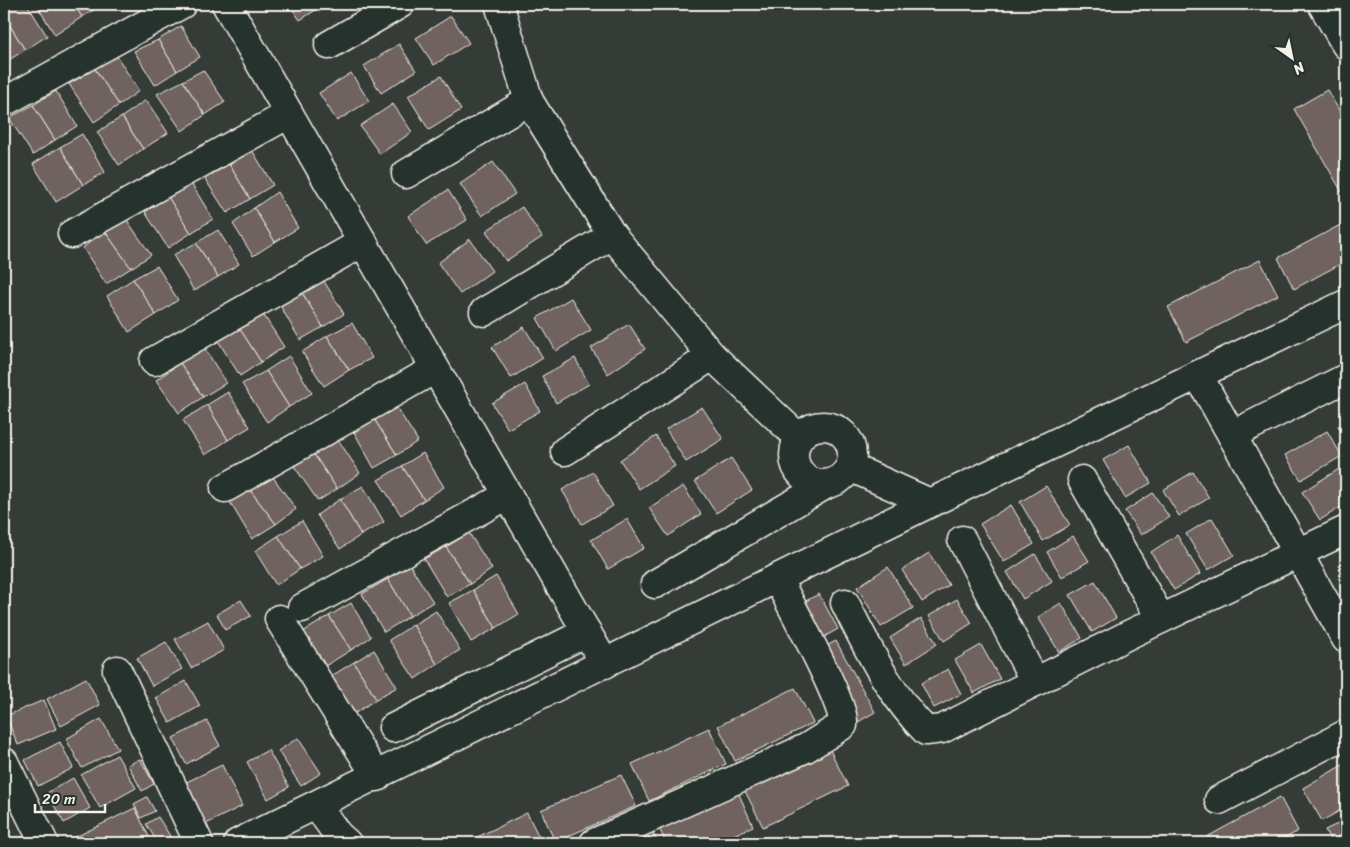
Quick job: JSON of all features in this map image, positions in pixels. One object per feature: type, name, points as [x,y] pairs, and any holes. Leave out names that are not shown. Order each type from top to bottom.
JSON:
[{"type":"street","points":[[4,102],[182,4]]},
{"type":"street","points":[[226,4],[604,664]]},
{"type":"street","points":[[329,45],[400,4]]},
{"type":"street","points":[[499,4],[529,101],[612,235],[712,356],[799,438]]},
{"type":"street","points":[[1322,4],[1346,45]]},
{"type":"street","points":[[406,174],[529,101]]},
{"type":"street","points":[[72,234],[289,114]]},
{"type":"street","points":[[484,312],[612,235]]},
{"type":"street","points":[[154,361],[363,242]]},
{"type":"street","points":[[238,843],[317,806],[930,503],[1346,304]]},
{"type":"street","points":[[565,451],[712,356]]},
{"type":"street","points":[[225,488],[435,369]]},
{"type":"street","points":[[1198,375],[1346,638]]},
{"type":"street","points":[[1232,435],[1346,378]]},
{"type":"street","points":[[655,584],[827,484],[837,481],[850,467],[852,448],[842,432],[824,425],[814,426],[799,438],[793,456],[800,474],[808,480],[827,484]]},
{"type":"street","points":[[850,467],[930,503]]},
{"type":"street","points":[[1082,480],[1161,619]]},
{"type":"street","points":[[376,777],[290,614],[508,495]]},
{"type":"street","points":[[845,602],[884,680],[913,718],[926,730],[942,728],[1346,530]]},
{"type":"street","points":[[962,540],[1035,682]]},
{"type":"street","points":[[594,843],[806,748],[844,725],[845,719],[832,687],[777,578]]},
{"type":"street","points":[[393,728],[587,632]]},
{"type":"street","points":[[117,670],[199,843]]},
{"type":"street","points":[[1219,800],[1346,734]]},
{"type":"street","points":[[4,762],[44,843]]},
{"type":"street","points":[[317,806],[338,835],[347,843]]},
{"type":"building","points":[[16,4],[27,4],[47,36],[25,50],[4,16],[4,12]]},
{"type":"building","points":[[36,4],[74,4],[82,17],[55,35]]},
{"type":"building","points":[[74,4],[99,4],[100,6],[82,17]]},
{"type":"building","points":[[289,4],[325,4],[300,20]]},
{"type":"building","points":[[4,16],[25,50],[4,63]]},
{"type":"building","points":[[451,16],[469,43],[434,65],[416,38]]},
{"type":"building","points":[[181,26],[200,57],[177,71],[158,40]]},
{"type":"building","points":[[158,40],[177,71],[155,85],[134,51]]},
{"type":"building","points":[[399,44],[416,71],[381,93],[364,66]]},
{"type":"building","points":[[116,55],[139,91],[119,105],[95,69]]},
{"type":"building","points":[[95,69],[119,105],[94,122],[69,84]]},
{"type":"building","points":[[203,70],[225,102],[205,115],[183,81]]},
{"type":"building","points":[[351,73],[369,101],[337,121],[319,93]]},
{"type":"building","points":[[441,76],[461,110],[429,130],[408,96]]},
{"type":"building","points":[[183,81],[205,115],[182,131],[157,94]]},
{"type":"building","points":[[1327,90],[1346,122],[1346,199],[1294,109]]},
{"type":"building","points":[[56,91],[77,126],[55,140],[33,105]]},
{"type":"building","points":[[146,100],[168,133],[143,149],[122,117]]},
{"type":"building","points":[[393,104],[412,132],[380,154],[360,126]]},
{"type":"building","points":[[33,105],[55,140],[33,155],[9,118]]},
{"type":"building","points":[[122,117],[143,149],[119,165],[97,132]]},
{"type":"building","points":[[82,134],[105,172],[83,185],[60,147]]},
{"type":"building","points":[[60,147],[83,185],[56,202],[33,164]]},
{"type":"building","points":[[252,150],[273,185],[250,199],[229,164]]},
{"type":"building","points":[[493,162],[515,194],[482,216],[460,184]]},
{"type":"building","points":[[229,164],[250,199],[227,213],[205,179]]},
{"type":"building","points":[[191,183],[213,219],[191,233],[168,197]]},
{"type":"building","points":[[448,190],[467,220],[426,245],[408,216]]},
{"type":"building","points":[[277,192],[298,228],[275,242],[254,208]]},
{"type":"building","points":[[168,197],[191,233],[168,248],[145,212]]},
{"type":"building","points":[[522,207],[542,237],[506,261],[486,231]]},
{"type":"building","points":[[254,208],[275,242],[253,256],[233,224]]},
{"type":"building","points":[[124,216],[151,255],[131,268],[104,230]]},
{"type":"building","points":[[1346,222],[1346,261],[1294,289],[1278,258]]},
{"type":"building","points":[[104,230],[131,268],[106,284],[83,248]]},
{"type":"building","points":[[218,230],[239,264],[218,277],[196,243]]},
{"type":"building","points":[[470,239],[492,271],[460,294],[438,263]]},
{"type":"building","points":[[196,243],[218,277],[194,291],[173,255]]},
{"type":"building","points":[[1260,260],[1278,295],[1186,342],[1168,307]]},
{"type":"building","points":[[157,266],[178,300],[156,315],[133,279]]},
{"type":"building","points":[[322,278],[344,314],[323,327],[301,291]]},
{"type":"building","points":[[133,279],[156,315],[129,332],[107,296]]},
{"type":"building","points":[[301,291],[323,327],[300,340],[278,302]]},
{"type":"building","points":[[571,298],[591,330],[556,351],[537,318]]},
{"type":"building","points":[[261,311],[284,347],[261,362],[238,326]]},
{"type":"building","points":[[352,323],[372,358],[349,370],[327,336]]},
{"type":"building","points":[[629,324],[645,349],[608,374],[591,348]]},
{"type":"building","points":[[238,326],[261,362],[240,376],[217,339]]},
{"type":"building","points":[[524,327],[543,358],[511,378],[492,347]]},
{"type":"building","points":[[327,336],[349,370],[324,386],[302,352]]},
{"type":"building","points":[[204,347],[226,383],[203,397],[180,363]]},
{"type":"building","points":[[289,356],[312,393],[289,407],[266,371]]},
{"type":"building","points":[[575,358],[589,384],[556,403],[542,376]]},
{"type":"building","points":[[180,363],[203,397],[179,413],[156,380]]},
{"type":"building","points":[[266,371],[289,407],[267,422],[242,384]]},
{"type":"building","points":[[525,384],[540,411],[508,429],[492,403]]},
{"type":"building","points":[[228,392],[250,427],[228,440],[207,405]]},
{"type":"building","points":[[207,405],[228,440],[205,455],[183,420]]},
{"type":"building","points":[[395,405],[418,441],[397,455],[374,419]]},
{"type":"building","points":[[702,407],[723,439],[686,462],[666,429]]},
{"type":"building","points":[[374,419],[397,455],[374,468],[353,430]]},
{"type":"building","points":[[1346,421],[1346,438],[1338,426]]},
{"type":"building","points":[[1327,431],[1342,456],[1301,480],[1285,455]]},
{"type":"building","points":[[656,436],[675,466],[639,489],[620,460]]},
{"type":"building","points":[[337,438],[360,473],[337,489],[313,453]]},
{"type":"building","points":[[1129,445],[1151,483],[1125,498],[1103,460]]},
{"type":"building","points":[[313,453],[337,489],[318,501],[294,466]]},
{"type":"building","points":[[423,453],[444,487],[424,500],[402,466]]},
{"type":"building","points":[[731,458],[752,490],[716,513],[695,481]]},
{"type":"building","points":[[402,466],[424,500],[401,515],[378,480]]},
{"type":"building","points":[[1339,469],[1346,481],[1346,504],[1320,520],[1302,492]]},
{"type":"building","points":[[593,472],[613,506],[582,524],[562,490]]},
{"type":"building","points":[[1193,472],[1209,498],[1179,516],[1163,490]]},
{"type":"building","points":[[270,473],[296,509],[276,524],[249,489]]},
{"type":"building","points":[[363,486],[384,522],[361,535],[340,499]]},
{"type":"building","points":[[683,486],[701,514],[668,536],[649,508]]},
{"type":"building","points":[[1046,486],[1070,525],[1043,541],[1020,502]]},
{"type":"building","points":[[249,489],[276,524],[252,539],[228,499]]},
{"type":"building","points":[[1153,493],[1169,517],[1141,535],[1125,511]]},
{"type":"building","points":[[340,499],[361,535],[340,549],[317,515]]},
{"type":"building","points":[[1011,505],[1034,544],[1004,562],[980,524]]},
{"type":"building","points":[[1212,518],[1234,555],[1208,570],[1186,534]]},
{"type":"building","points":[[627,519],[644,548],[608,569],[591,540]]},
{"type":"building","points":[[302,521],[323,556],[300,569],[278,536]]},
{"type":"building","points":[[469,533],[492,569],[470,584],[446,547]]},
{"type":"building","points":[[1177,535],[1200,574],[1174,590],[1151,552]]},
{"type":"building","points":[[278,536],[300,569],[276,585],[255,551]]},
{"type":"building","points":[[1073,536],[1089,561],[1062,577],[1047,552]]},
{"type":"building","points":[[446,547],[470,584],[447,597],[424,559]]},
{"type":"building","points":[[929,553],[949,585],[922,602],[902,570]]},
{"type":"building","points":[[1035,554],[1052,581],[1023,599],[1007,572]]},
{"type":"building","points":[[410,565],[433,602],[410,616],[388,579]]},
{"type":"building","points":[[888,567],[913,608],[881,627],[857,587]]},
{"type":"building","points":[[496,576],[519,614],[496,628],[473,590]]},
{"type":"building","points":[[388,579],[410,616],[384,632],[362,594]]},
{"type":"building","points":[[1095,581],[1116,618],[1092,632],[1070,595]]},
{"type":"building","points":[[473,590],[496,628],[471,642],[449,603]]},
{"type":"building","points":[[819,594],[838,629],[817,641],[798,605]]},
{"type":"building","points":[[957,599],[972,623],[944,641],[929,616]]},
{"type":"building","points":[[241,600],[251,616],[225,630],[217,614]]},
{"type":"building","points":[[351,603],[371,637],[351,650],[329,616]]},
{"type":"building","points":[[1061,603],[1082,638],[1059,652],[1038,617]]},
{"type":"building","points":[[436,611],[460,650],[437,664],[413,625]]},
{"type":"building","points":[[329,616],[351,650],[325,666],[303,632]]},
{"type":"building","points":[[921,618],[937,644],[906,664],[890,638]]},
{"type":"building","points":[[208,621],[224,650],[191,668],[175,639]]},
{"type":"building","points":[[413,625],[437,664],[415,679],[389,640]]},
{"type":"building","points":[[836,641],[875,712],[858,722],[819,650]]},
{"type":"building","points":[[166,642],[182,669],[152,686],[137,658]]},
{"type":"building","points":[[981,645],[1000,679],[974,693],[955,660]]},
{"type":"building","points":[[374,650],[397,687],[376,699],[354,662]]},
{"type":"building","points":[[354,662],[376,699],[354,714],[330,677]]},
{"type":"building","points":[[948,669],[961,694],[934,708],[921,683]]},
{"type":"building","points":[[86,678],[100,705],[61,726],[47,699]]},
{"type":"building","points":[[186,681],[200,706],[170,723],[156,698]]},
{"type":"building","points":[[795,688],[813,723],[735,761],[718,726]]},
{"type":"building","points":[[44,700],[56,729],[18,745],[6,716]]},
{"type":"building","points":[[101,719],[118,749],[82,768],[66,739]]},
{"type":"building","points":[[207,721],[220,746],[186,764],[173,738]]},
{"type":"building","points":[[709,728],[726,764],[649,801],[632,764]]},
{"type":"building","points":[[298,738],[321,773],[301,786],[278,751]]},
{"type":"building","points":[[60,742],[73,768],[38,786],[25,760]]},
{"type":"building","points":[[268,750],[289,787],[268,799],[247,762]]},
{"type":"building","points":[[830,750],[848,786],[763,827],[745,791]]},
{"type":"building","points":[[117,755],[136,788],[100,808],[81,775]]},
{"type":"building","points":[[140,759],[154,784],[142,791],[128,765]]},
{"type":"building","points":[[1346,763],[1346,807],[1322,821],[1303,788]]},
{"type":"building","points":[[222,765],[242,806],[196,829],[176,787]]},
{"type":"building","points":[[621,775],[636,806],[555,842],[541,810]]},
{"type":"building","points":[[73,778],[90,808],[64,823],[47,793]]},
{"type":"building","points":[[738,792],[753,826],[717,843],[666,843],[659,828]]},
{"type":"building","points":[[147,797],[155,811],[141,818],[134,804]]},
{"type":"building","points":[[1280,797],[1298,831],[1277,843],[1210,843],[1207,837]]},
{"type":"building","points":[[135,808],[152,843],[63,843]]},
{"type":"building","points":[[527,813],[542,843],[465,843]]},
{"type":"building","points":[[158,817],[173,841],[170,843],[158,843],[146,824]]},
{"type":"building","points":[[1346,820],[1346,843],[1332,843],[1325,830]]},
{"type":"building","points":[[652,831],[658,843],[628,843]]}]
